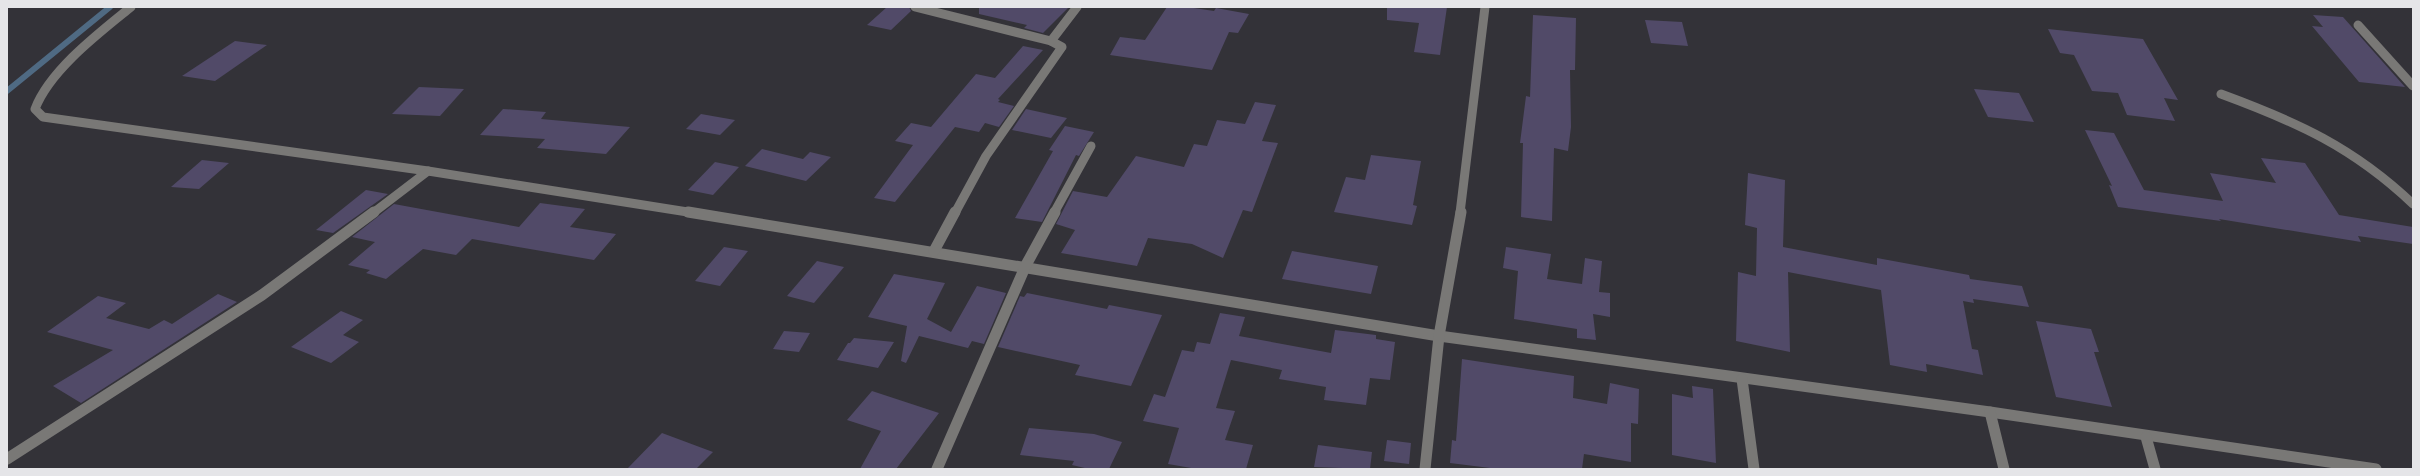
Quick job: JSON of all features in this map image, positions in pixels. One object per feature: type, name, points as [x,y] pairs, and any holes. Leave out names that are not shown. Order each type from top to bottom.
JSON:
[{"type":"street","points":[[131,7],[91,41],[44,90],[36,104],[35,109],[38,113],[52,118],[428,172],[934,250],[1438,336],[1990,412],[2146,437],[2376,469]]},
{"type":"street","points":[[915,7],[1051,41],[1062,47],[1024,98],[986,156],[934,250]]},
{"type":"street","points":[[1051,41],[1077,7]]},
{"type":"street","points":[[1424,469],[1438,336],[1464,192],[1485,7]]},
{"type":"street","points":[[2358,25],[2413,86]]},
{"type":"street","points":[[2221,94],[2297,122],[2330,138],[2391,181],[2413,204]]},
{"type":"street","points":[[937,469],[1026,265],[1091,146]]},
{"type":"street","points":[[7,459],[262,295],[428,172]]},
{"type":"street","points":[[1742,379],[1754,469]]},
{"type":"street","points":[[1990,412],[2004,469]]},
{"type":"street","points":[[2146,437],[2155,469]]},
{"type":"building","points":[[887,7],[909,7],[911,11],[891,30],[867,25]]},
{"type":"building","points":[[979,7],[1069,7],[1043,33],[1024,28],[1027,25],[979,14]]},
{"type":"building","points":[[1167,7],[1187,7],[1214,11],[1216,8],[1249,14],[1238,33],[1229,32],[1212,70],[1110,55],[1120,37],[1145,40]]},
{"type":"building","points":[[1387,7],[1447,7],[1440,55],[1414,52],[1419,23],[1387,20]]},
{"type":"building","points":[[1533,15],[1576,18],[1575,70],[1570,70],[1571,127],[1568,151],[1554,148],[1552,221],[1521,217],[1523,143],[1520,143],[1526,96],[1530,97]]},
{"type":"building","points":[[2313,15],[2343,17],[2405,87],[2359,82],[2312,26],[2323,27]]},
{"type":"building","points":[[1645,20],[1682,22],[1688,46],[1651,43]]},
{"type":"building","points":[[2048,29],[2143,39],[2178,100],[2164,98],[2175,121],[2127,115],[2118,93],[2092,91],[2074,55],[2060,53]]},
{"type":"building","points":[[235,41],[267,45],[215,81],[182,76]]},
{"type":"building","points":[[1023,46],[1043,50],[998,99],[1000,100],[998,102],[1014,106],[999,127],[985,123],[979,132],[955,127],[895,202],[874,198],[913,145],[895,141],[911,123],[931,127],[976,74],[995,78]]},
{"type":"building","points":[[419,87],[464,89],[440,116],[392,114]]},
{"type":"building","points":[[1974,89],[2019,93],[2034,122],[1988,117]]},
{"type":"building","points":[[1255,102],[1276,105],[1262,141],[1278,143],[1252,212],[1243,210],[1223,258],[1192,244],[1148,238],[1137,266],[1061,253],[1075,230],[1056,224],[1073,191],[1107,197],[1136,156],[1184,167],[1194,144],[1207,146],[1217,120],[1245,124]]},
{"type":"building","points":[[503,109],[546,112],[541,119],[630,127],[606,154],[537,148],[545,139],[480,135]]},
{"type":"building","points":[[1026,109],[1067,118],[1051,138],[1012,130]]},
{"type":"building","points":[[701,114],[735,120],[720,135],[686,129]]},
{"type":"building","points":[[1065,126],[1094,132],[1079,156],[1076,155],[1042,222],[1015,218],[1053,151],[1049,150]]},
{"type":"building","points":[[2085,130],[2114,133],[2144,190],[2223,201],[2210,173],[2276,183],[2261,158],[2305,163],[2339,215],[2413,227],[2413,244],[2358,236],[2361,242],[2219,219],[2221,221],[2118,207],[2109,185],[2112,186]]},
{"type":"building","points":[[762,149],[803,159],[810,152],[831,157],[806,181],[745,166]]},
{"type":"building","points":[[1371,155],[1421,161],[1413,205],[1417,206],[1412,225],[1334,212],[1346,177],[1365,180]]},
{"type":"building","points":[[202,160],[229,163],[199,189],[171,187]]},
{"type":"building","points":[[715,162],[739,167],[713,195],[688,190]]},
{"type":"building","points":[[1748,173],[1785,180],[1783,247],[1877,265],[1877,258],[1969,275],[1970,279],[2022,286],[2029,307],[1973,299],[1974,303],[1963,301],[1972,349],[1978,350],[1983,375],[1926,364],[1927,372],[1890,365],[1881,290],[1788,272],[1790,352],[1736,341],[1738,272],[1756,276],[1757,228],[1745,225]]},
{"type":"building","points":[[366,190],[388,194],[333,233],[316,230]]},
{"type":"building","points":[[540,203],[585,209],[570,227],[616,234],[594,260],[472,239],[456,255],[423,249],[386,279],[366,273],[370,270],[348,265],[375,242],[352,237],[394,204],[519,227]]},
{"type":"building","points":[[724,247],[748,251],[720,286],[695,281]]},
{"type":"building","points":[[1506,247],[1551,254],[1547,279],[1582,284],[1585,258],[1602,261],[1599,292],[1610,293],[1610,317],[1593,314],[1596,340],[1577,338],[1577,329],[1514,319],[1518,271],[1503,268]]},
{"type":"building","points":[[1292,251],[1378,266],[1371,294],[1282,279]]},
{"type":"building","points":[[817,261],[844,267],[814,303],[787,296]]},
{"type":"building","points":[[894,274],[945,283],[927,319],[951,332],[977,286],[1006,293],[984,344],[972,341],[968,348],[919,336],[906,363],[901,361],[907,326],[868,317]]},
{"type":"building","points":[[1027,293],[1107,309],[1109,305],[1162,315],[1131,386],[1075,375],[1080,365],[998,347],[1020,296],[1024,297]]},
{"type":"building","points":[[218,294],[237,302],[81,403],[53,386],[113,350],[47,332],[98,296],[126,303],[106,318],[149,329],[164,320],[172,324]]},
{"type":"building","points":[[341,311],[363,320],[343,335],[359,342],[331,363],[291,347]]},
{"type":"building","points":[[1220,313],[1245,317],[1239,336],[1331,353],[1335,330],[1376,335],[1376,339],[1395,342],[1390,380],[1370,378],[1366,405],[1324,400],[1326,387],[1279,379],[1282,370],[1231,360],[1216,408],[1235,411],[1225,440],[1253,445],[1246,469],[1197,469],[1168,464],[1179,428],[1143,421],[1154,394],[1165,397],[1182,350],[1194,352],[1197,342],[1210,344]]},
{"type":"building","points":[[2036,321],[2091,329],[2099,352],[2094,352],[2112,407],[2056,397]]},
{"type":"building","points":[[784,331],[810,333],[799,352],[773,349]]},
{"type":"building","points":[[854,338],[894,342],[878,368],[837,360],[848,343],[850,343]]},
{"type":"building","points":[[1462,359],[1574,376],[1573,398],[1607,404],[1610,383],[1639,389],[1638,424],[1631,423],[1631,462],[1584,454],[1582,469],[1498,469],[1450,463],[1452,440],[1456,441]]},
{"type":"building","points":[[1692,386],[1713,389],[1716,463],[1672,455],[1672,394],[1693,398]]},
{"type":"building","points":[[872,391],[939,413],[896,469],[860,469],[881,431],[847,420]]},
{"type":"building","points":[[1029,428],[1094,434],[1122,442],[1109,469],[1089,469],[1072,465],[1074,461],[1020,455]]},
{"type":"building","points":[[662,433],[713,452],[696,469],[627,469]]},
{"type":"building","points":[[1387,440],[1411,443],[1409,464],[1384,461]]},
{"type":"building","points":[[1318,445],[1372,452],[1370,469],[1314,467]]},
{"type":"waterway","points":[[7,91],[110,7]]}]
